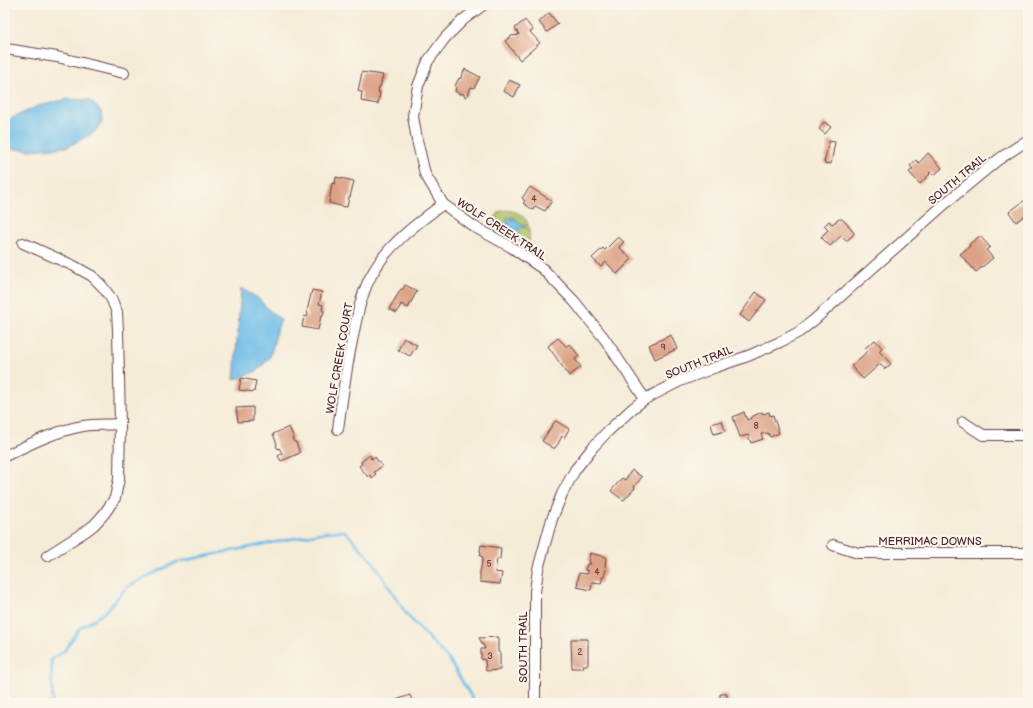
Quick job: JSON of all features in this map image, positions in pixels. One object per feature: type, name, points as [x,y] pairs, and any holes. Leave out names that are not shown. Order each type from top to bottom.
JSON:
[{"type":"street","name":"WOLF CREEK TRAIL","points":[[483,5],[463,20],[445,38],[428,61],[418,86],[414,116],[417,140],[426,174],[443,204],[473,226],[511,247],[543,269],[574,300],[604,338],[645,399]]},
{"type":"street","points":[[5,49],[57,57],[124,73]]},
{"type":"street","name":"SOUTH TRAIL","points":[[535,703],[535,592],[538,569],[552,519],[562,494],[575,470],[593,447],[622,417],[645,399],[680,381],[763,350],[799,332],[947,202],[999,159],[1028,140]]},
{"type":"street","name":"WOLF CREEK COURT","points":[[338,428],[352,339],[360,303],[366,286],[375,269],[403,236],[443,204]]},
{"type":"street","points":[[23,243],[74,266],[92,276],[102,286],[117,312],[120,424],[119,479],[115,498],[104,514],[86,531],[47,556]]},
{"type":"street","points":[[963,422],[983,435],[1028,435]]},
{"type":"street","points":[[5,456],[50,435],[67,429],[84,426],[120,424]]},
{"type":"street","name":"MERRIMAC DOWNS","points":[[834,545],[858,553],[1028,553]]},
{"type":"green space","points":[[505,210],[519,214],[527,221],[530,239],[528,247],[525,248],[522,242],[510,238],[502,232],[497,224],[493,225],[491,222],[493,218],[499,214],[498,212]]},
{"type":"water","points":[[68,99],[90,100],[101,111],[102,122],[95,132],[67,147],[29,150],[12,149],[5,145],[5,123],[8,120],[38,106]]},
{"type":"water","points":[[508,217],[513,220],[511,217],[513,217],[525,226],[525,228],[518,228],[520,236],[518,235],[516,237],[515,234],[511,235],[506,231],[503,225],[509,224],[506,218]]},
{"type":"water","points":[[241,288],[258,298],[281,320],[270,357],[257,371],[234,380]]},
{"type":"building","points":[[549,13],[558,24],[547,32],[539,22]]},
{"type":"building","points":[[525,20],[533,30],[530,32],[540,43],[520,60],[505,41],[513,35],[517,36],[519,34],[515,28]]},
{"type":"building","points":[[465,69],[480,77],[474,88],[471,87],[466,97],[464,94],[462,93],[461,95],[455,91],[455,86]]},
{"type":"building","points":[[362,72],[383,75],[378,92],[380,92],[378,104],[361,101],[362,92],[358,91]]},
{"type":"building","points":[[509,80],[520,85],[514,97],[503,91]]},
{"type":"building","points":[[824,122],[831,127],[825,134],[819,129]]},
{"type":"building","points":[[829,141],[835,142],[831,164],[824,163]]},
{"type":"building","points":[[928,153],[942,168],[934,175],[931,172],[929,173],[930,174],[920,184],[909,172],[913,169],[910,166],[916,160],[919,163]]},
{"type":"building","points":[[336,177],[354,181],[347,207],[329,203],[332,183],[335,184]]},
{"type":"building","points":[[530,187],[552,201],[545,211],[535,206],[533,210],[523,203],[525,201],[522,198]]},
{"type":"building","points":[[1028,198],[1028,213],[1016,222],[1009,212]]},
{"type":"building","points":[[839,219],[842,219],[854,233],[846,241],[841,236],[830,246],[821,237],[828,230],[824,226],[829,221],[832,224]]},
{"type":"building","points":[[980,236],[990,247],[986,250],[993,258],[976,272],[960,254]]},
{"type":"building","points":[[618,237],[624,242],[619,247],[632,259],[617,274],[606,262],[601,267],[592,258],[603,248],[605,250]]},
{"type":"building","points":[[405,285],[417,291],[408,308],[401,304],[397,313],[389,309]]},
{"type":"building","points":[[312,290],[322,292],[319,304],[323,305],[322,310],[324,311],[323,315],[321,316],[318,330],[302,327],[304,316],[307,317],[308,315],[307,311]]},
{"type":"building","points":[[756,292],[766,300],[749,322],[740,315]]},
{"type":"building","points":[[671,335],[677,349],[655,359],[649,345]]},
{"type":"building","points":[[404,338],[417,345],[410,356],[398,350]]},
{"type":"building","points":[[558,338],[566,346],[570,344],[579,356],[575,359],[581,367],[569,376],[548,346]]},
{"type":"building","points":[[875,340],[882,348],[879,351],[891,364],[885,369],[880,364],[863,379],[851,366],[868,351],[865,348]]},
{"type":"building","points":[[241,378],[256,381],[254,392],[239,390]]},
{"type":"building","points":[[253,407],[253,421],[238,422],[236,408]]},
{"type":"building","points":[[744,412],[747,420],[762,412],[763,414],[769,412],[770,416],[773,415],[779,433],[770,437],[768,433],[761,434],[763,439],[751,443],[748,435],[740,437],[733,417]]},
{"type":"building","points":[[555,421],[569,429],[564,438],[562,436],[555,448],[553,448],[542,441]]},
{"type":"building","points":[[722,421],[725,431],[714,434],[711,424]]},
{"type":"building","points":[[289,427],[294,438],[292,438],[294,442],[296,442],[300,453],[281,461],[278,456],[282,453],[276,445],[277,444],[273,434]]},
{"type":"building","points":[[370,455],[372,457],[370,458],[371,459],[375,457],[382,466],[374,472],[376,474],[372,478],[370,475],[368,477],[359,466],[362,464],[361,462]]},
{"type":"building","points":[[632,470],[642,477],[634,487],[635,488],[624,500],[611,491],[622,478],[625,480]]},
{"type":"building","points":[[481,545],[501,548],[500,559],[497,559],[495,572],[502,573],[500,584],[480,582],[483,557],[480,556]]},
{"type":"building","points":[[590,553],[606,557],[606,569],[604,577],[602,577],[602,582],[592,582],[591,590],[577,587],[579,573],[587,574],[588,571],[585,570],[587,564],[590,564],[588,561]]},
{"type":"building","points":[[498,637],[500,670],[486,671],[485,660],[481,659],[481,649],[485,649],[479,638]]},
{"type":"building","points":[[571,639],[588,639],[588,665],[583,665],[584,668],[572,668]]},
{"type":"building","points":[[720,694],[727,694],[729,703],[717,703],[717,700],[720,699]]},
{"type":"building","points":[[410,695],[413,703],[397,703],[396,700]]},
{"type":"waterway","points":[[53,703],[51,660],[64,651],[80,628],[104,613],[127,587],[177,562],[326,532],[345,531],[374,563],[407,615],[450,661],[475,703]]}]
